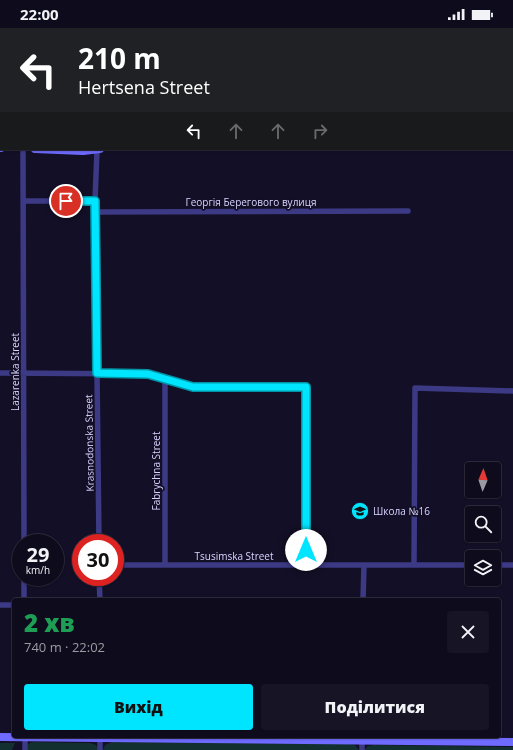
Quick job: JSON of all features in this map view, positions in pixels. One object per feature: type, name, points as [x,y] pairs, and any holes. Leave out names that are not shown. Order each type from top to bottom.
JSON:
[{"type":"main road","points":[[51,150],[83,152],[93,150]]},
{"type":"main road","points":[[0,737],[12,737]]},
{"type":"main road","points":[[362,738],[513,742]]},
{"type":"street","name":"Lazarenka Street","points":[[23,150],[24,534]]},
{"type":"street","name":"Krasnodonska Street","points":[[98,150],[95,212],[99,534]]},
{"type":"street","points":[[23,201],[95,201]]},
{"type":"street","name":"Георгія Берегового вулиця","points":[[95,212],[408,210]]},
{"type":"street","points":[[0,373],[148,374],[193,387],[306,387],[306,565]]},
{"type":"street","name":"Fabrychna Street","points":[[165,378],[165,565]]},
{"type":"street","points":[[414,565],[415,388],[513,391]]},
{"type":"street","name":"Tsusimska Street","points":[[124,565],[465,565]]},
{"type":"street","points":[[363,598],[364,565]]},
{"type":"street","points":[[501,565],[513,565]]},
{"type":"street","points":[[24,586],[24,598]]},
{"type":"street","points":[[99,586],[100,598]]},
{"type":"street","points":[[0,605],[12,605]]},
{"type":"street","points":[[24,738],[25,750]]},
{"type":"street","points":[[100,738],[100,750]]},
{"type":"street","points":[[362,738],[362,750]]},
{"type":"green space","points":[[32,742],[90,743],[96,745],[98,750],[27,750],[28,744]]},
{"type":"green space","points":[[112,742],[348,744],[355,745],[359,750],[103,750],[105,745]]},
{"type":"green space","points":[[0,743],[15,743],[12,750],[0,750]]},
{"type":"green space","points":[[368,746],[513,747],[513,750],[364,750]]},
{"type":"place","name":"Школа №16","points":[[360,511]]},
{"type":"route","points":[[66,201],[95,201],[97,373],[148,374],[193,387],[306,387],[306,550]]}]
